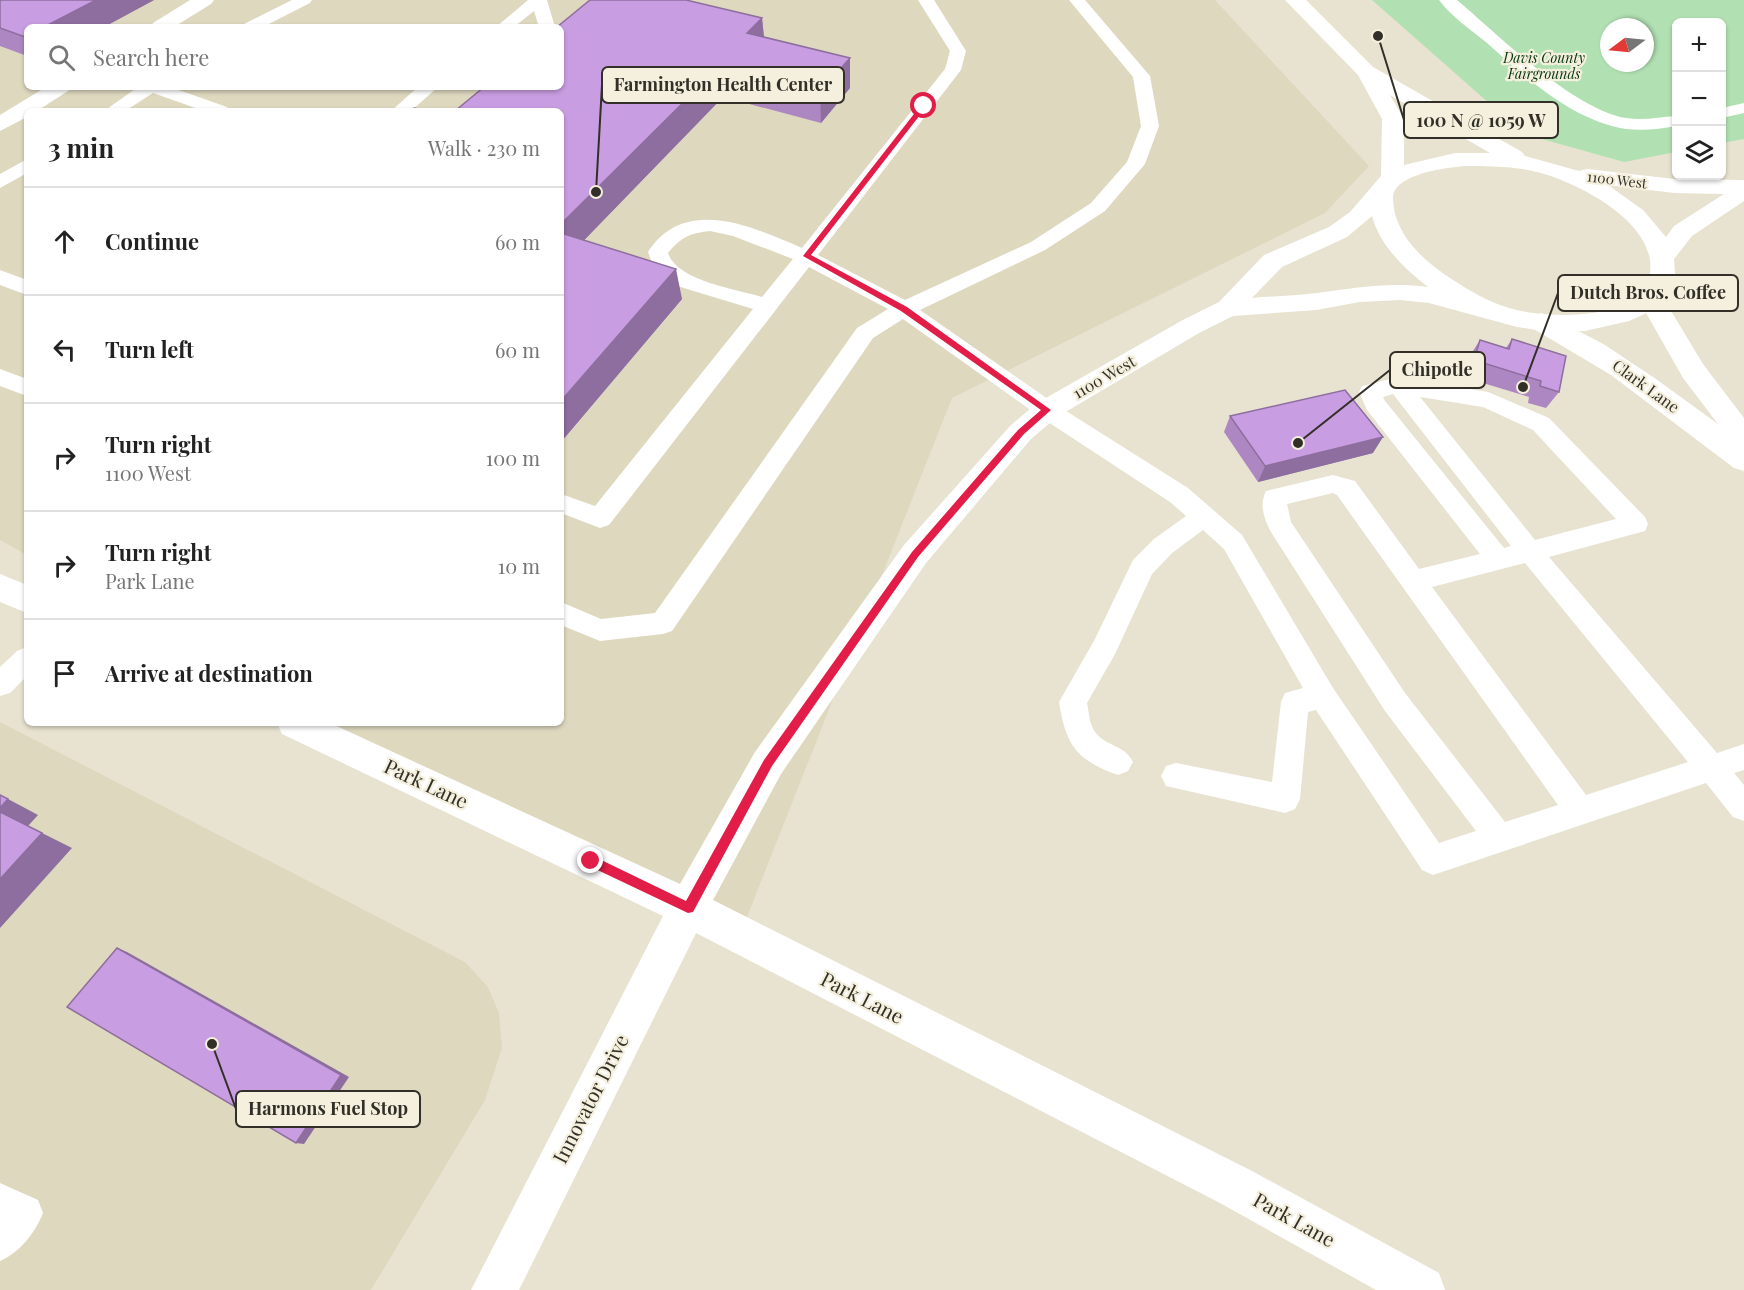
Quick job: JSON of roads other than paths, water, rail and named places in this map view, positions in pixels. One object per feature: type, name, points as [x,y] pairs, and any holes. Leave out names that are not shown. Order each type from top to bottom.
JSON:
[{"type":"main road","points":[[165,24],[204,0]]},
{"type":"main road","points":[[1295,0],[1366,70],[1433,112],[1523,163]]},
{"type":"main road","points":[[1366,70],[1393,119],[1383,216],[1394,240],[1403,251],[1448,288],[1492,311],[1560,324],[1604,319],[1635,309],[1650,297],[1659,281],[1662,258],[1657,243],[1645,224],[1625,206],[1599,188],[1561,172],[1494,159],[1447,161],[1417,169],[1387,187]]},
{"type":"main road","points":[[26,108],[56,90]]},
{"type":"main road","points":[[0,124],[24,109]]},
{"type":"main road","name":"1100 West","points":[[1561,172],[1623,182],[1744,189]]},
{"type":"main road","name":"1100 West","points":[[688,908],[768,763],[915,554],[1021,432],[1047,410],[1190,327],[1228,308],[1273,261],[1338,232],[1358,218],[1387,187]]},
{"type":"main road","name":"1100 West","points":[[1662,258],[1683,231],[1744,189]]},
{"type":"main road","name":"1100 West","points":[[1228,308],[1316,302],[1360,294],[1393,292],[1429,295],[1492,311]]},
{"type":"main road","points":[[1650,297],[1693,371],[1744,439]]},
{"type":"main road","name":"Clark Lane","points":[[1540,322],[1586,345],[1620,366],[1744,460]]},
{"type":"main road","points":[[0,587],[24,599]]},
{"type":"main road","name":"Park Lane","points":[[300,726],[688,908],[1236,1187],[1422,1290]]},
{"type":"main road","name":"Innovator Drive","points":[[494,1290],[688,908]]},
{"type":"lane","points":[[256,24],[304,0]]},
{"type":"lane","points":[[508,24],[538,0],[546,24]]},
{"type":"lane","points":[[564,503],[600,518],[953,70],[958,51],[926,0]]},
{"type":"lane","points":[[564,614],[600,630],[663,623],[865,333],[904,309],[1038,246],[1098,207],[1136,164],[1150,126],[1141,76],[1077,0]]},
{"type":"lane","points":[[1447,0],[1559,94],[1610,120],[1650,125],[1672,122]]},
{"type":"lane","points":[[118,108],[146,90]]},
{"type":"lane","points":[[160,90],[212,108]]},
{"type":"lane","points":[[404,108],[425,90]]},
{"type":"lane","points":[[1726,111],[1744,108]]},
{"type":"lane","points":[[0,182],[24,167]]},
{"type":"lane","points":[[767,306],[681,280],[662,266],[658,252],[670,237],[690,226],[720,225],[806,256],[904,309],[1047,410],[1179,495],[1233,542],[1323,697],[1433,860],[1711,766],[1744,757]]},
{"type":"lane","points":[[0,277],[24,287]]},
{"type":"lane","points":[[0,376],[24,387]]},
{"type":"lane","points":[[1398,385],[1530,552],[1744,807]]},
{"type":"lane","points":[[1413,581],[1500,561],[1636,524],[1541,424],[1488,400],[1398,385],[1370,392],[1370,397],[1500,561]]},
{"type":"lane","points":[[1498,837],[1395,702],[1280,525],[1275,512],[1275,498],[1333,484],[1346,489],[1580,811]]},
{"type":"lane","points":[[1118,762],[1091,750],[1078,730],[1073,702],[1106,646],[1142,567],[1163,546],[1203,517]]},
{"type":"lane","points":[[0,684],[24,662]]},
{"type":"lane","points":[[1176,776],[1285,800],[1295,702],[1323,697]]},
{"type":"lane","points":[[0,1201],[25,1213],[0,1242]]},
{"type":"place","name":"100 N @ 1059 W","points":[[1378,36]]},
{"type":"place","name":"Farmington Health Center","points":[[596,192]]},
{"type":"place","name":"Dutch Bros. Coffee","points":[[1523,387]]},
{"type":"place","name":"Chipotle","points":[[1298,443]]},
{"type":"place","name":"Harmons Fuel Stop","points":[[212,1044]]},
{"type":"park label","name":"Davis County Fairgrounds","points":[[1544,66]]}]
